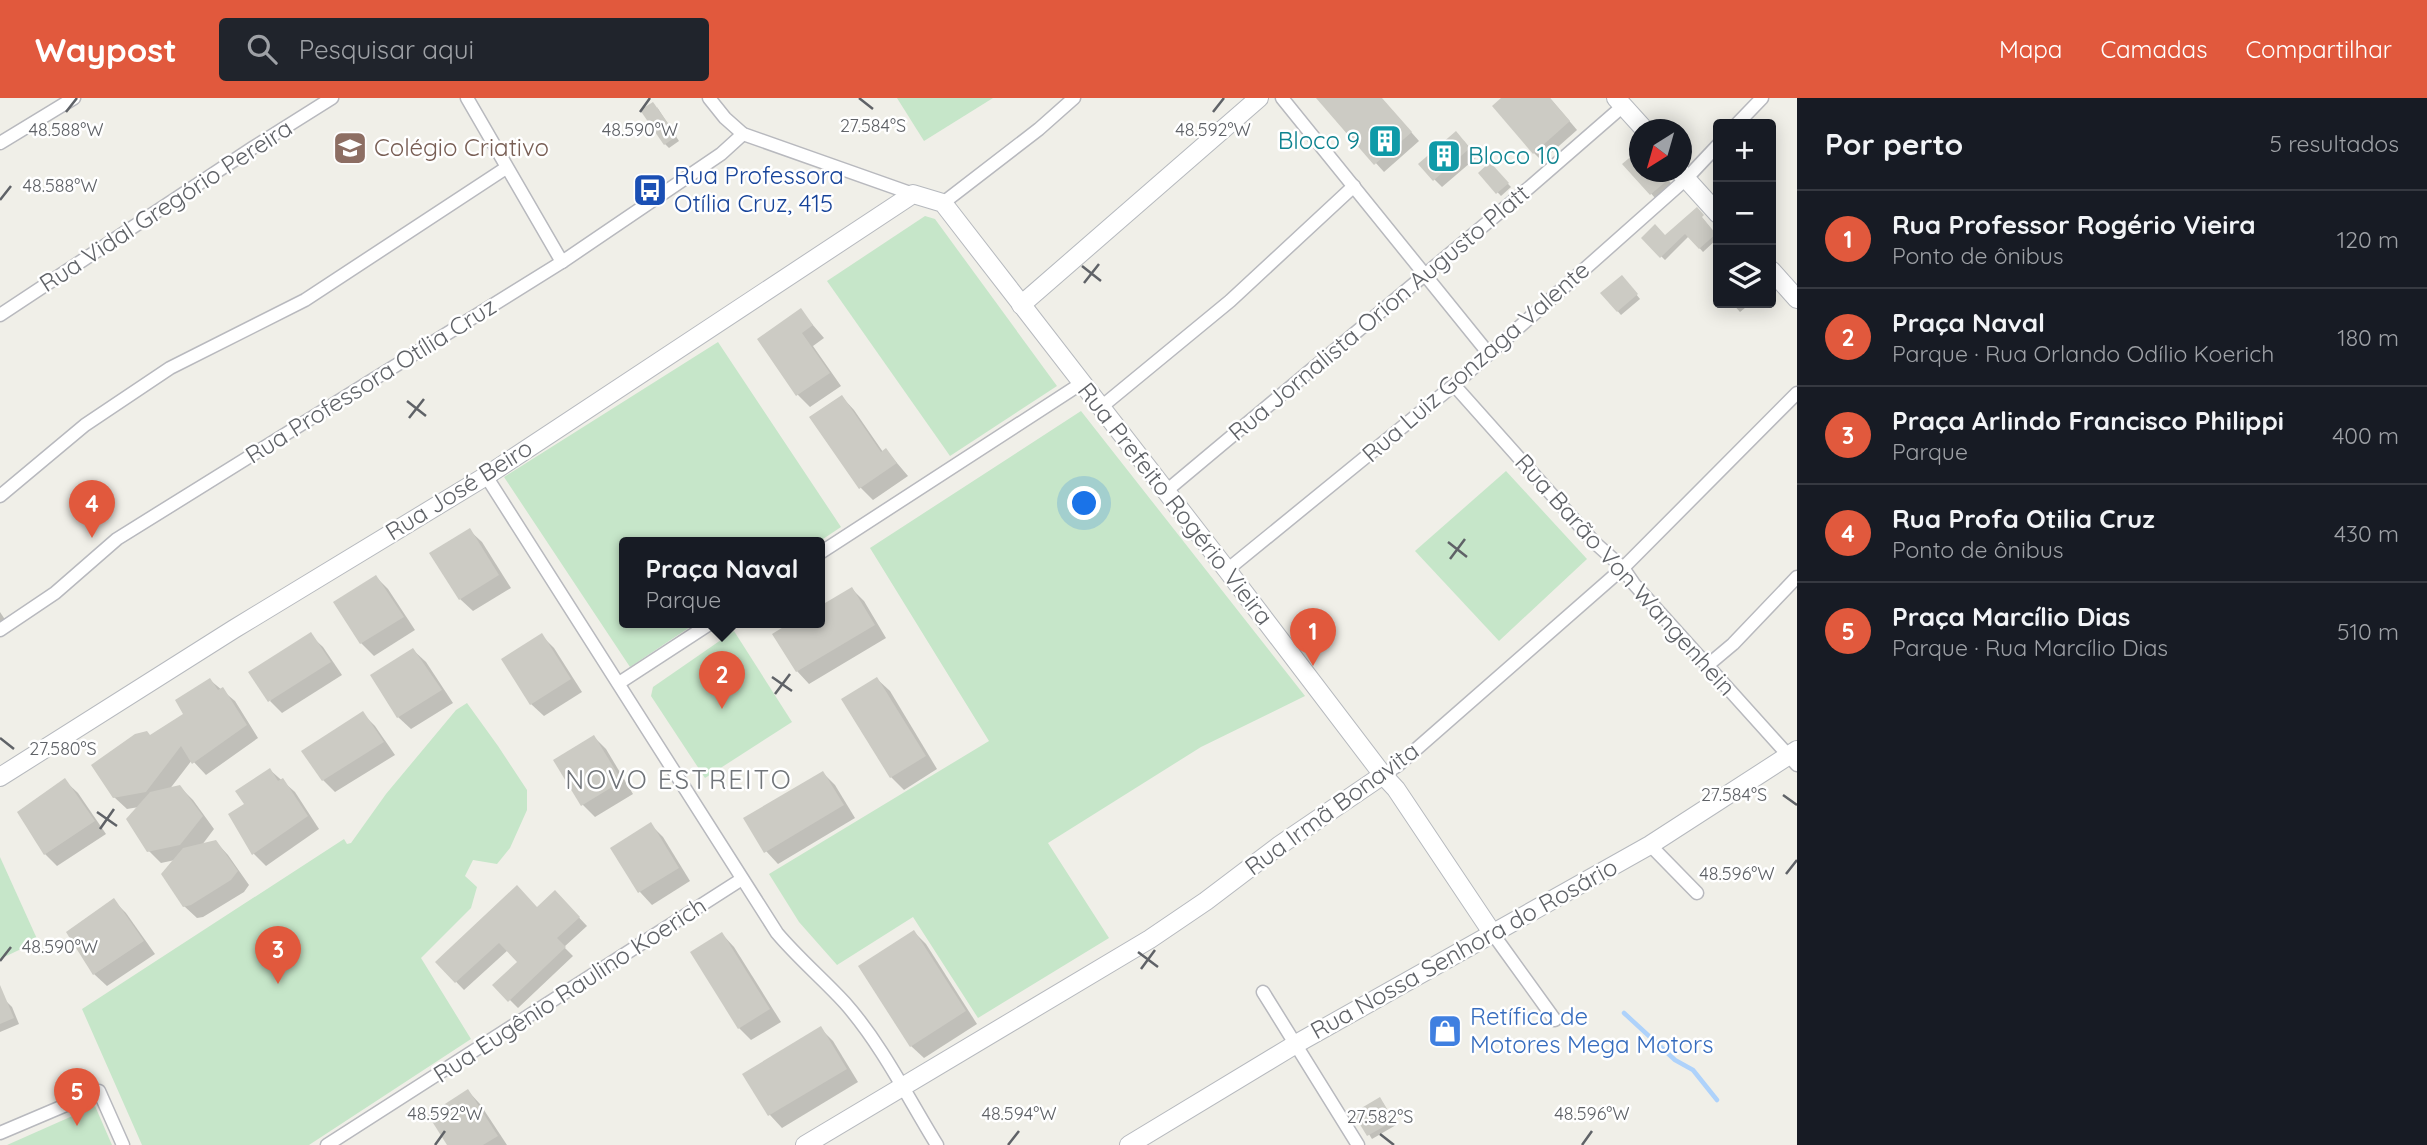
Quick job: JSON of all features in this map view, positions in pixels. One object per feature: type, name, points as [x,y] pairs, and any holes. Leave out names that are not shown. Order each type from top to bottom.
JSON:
[{"type":"street","points":[[0,143],[74,98]]},
{"type":"street","name":"Rua Vidal Gregório Pereira","points":[[0,315],[332,98]]},
{"type":"street","points":[[467,98],[562,262]]},
{"type":"street","points":[[709,98],[725,118],[743,134],[943,203],[1040,129],[1074,98]]},
{"type":"street","points":[[1021,305],[1259,98]]},
{"type":"street","points":[[1282,98],[1489,354]]},
{"type":"street","points":[[1742,119],[1762,98]]},
{"type":"street","points":[[1619,102],[1635,119]]},
{"type":"street","name":"Rua Jornalista Orion Augusto Platt","points":[[1165,492],[1531,186],[1619,102]]},
{"type":"street","name":"Rua Professora Otília Cruz","points":[[0,630],[55,593],[117,539],[562,262],[721,154],[743,134]]},
{"type":"street","name":"Rua Luiz Gonzaga Valente","points":[[1692,167],[1713,149]]},
{"type":"street","points":[[0,496],[85,425],[170,368],[305,300],[506,168]]},
{"type":"street","name":"Rua Luiz Gonzaga Valente","points":[[1227,570],[1454,385],[1675,182]]},
{"type":"street","points":[[1689,182],[1713,208]]},
{"type":"street","points":[[1100,408],[1230,300],[1354,186]]},
{"type":"street","name":"Rua José Beiro","points":[[0,778],[234,629],[486,476],[913,194]]},
{"type":"street","name":"Rua Prefeito Rogério Vieira","points":[[943,203],[1382,775],[1396,789],[1493,934],[1555,1020]]},
{"type":"street","points":[[1776,276],[1797,299]]},
{"type":"street","points":[[825,550],[1082,383]]},
{"type":"street","name":"Rua Barão Von Wangenhein","points":[[1454,385],[1594,542],[1623,568],[1634,584],[1794,757]]},
{"type":"street","name":"Rua Irmã Bonavita","points":[[805,1145],[1150,939],[1280,845],[1397,766],[1623,568],[1797,393]]},
{"type":"street","points":[[486,476],[742,880],[792,951],[844,1002],[861,1023],[937,1145]]},
{"type":"street","points":[[1708,665],[1733,644],[1797,577]]},
{"type":"street","points":[[619,683],[703,628]]},
{"type":"street","name":"Rua Nossa Senhora do Rosário","points":[[1136,1143],[1296,1044],[1650,845],[1794,757]]},
{"type":"street","points":[[1650,845],[1697,893]]},
{"type":"street","name":"Rua Eugênio Raulino Koerich","points":[[327,1145],[742,880]]},
{"type":"street","points":[[1263,992],[1358,1145]]},
{"type":"street","points":[[0,1133],[99,1091],[123,1145]]},
{"type":"green space","points":[[897,98],[993,98],[924,141]]},
{"type":"green space","points":[[925,216],[935,219],[1057,386],[950,456],[827,281]]},
{"type":"green space","points":[[718,342],[841,527],[825,538],[619,537],[619,628],[688,628],[630,667],[504,477]]},
{"type":"green space","points":[[1081,411],[1305,696],[1201,747],[1048,843],[1109,938],[978,1018],[913,917],[837,965],[799,922],[769,874],[989,741],[870,548]]},
{"type":"green space","points":[[1506,471],[1587,559],[1499,641],[1415,551]]},
{"type":"green space","points":[[734,631],[792,722],[705,778],[651,696],[653,687]]},
{"type":"green space","points":[[467,703],[527,790],[527,810],[510,848],[497,864],[473,860],[465,876],[477,887],[471,908],[421,958],[471,1039],[309,1145],[142,1145],[82,1009],[344,839],[347,844],[351,843],[386,794],[456,710]]},
{"type":"green space","points":[[0,857],[38,941],[0,959]]},
{"type":"green space","points":[[95,1106],[112,1145],[7,1145]]},
{"type":"building","points":[[1316,98],[1382,98],[1412,132],[1374,165]]},
{"type":"building","points":[[1501,98],[1550,98],[1570,121],[1533,154],[1492,106]]},
{"type":"building","points":[[653,102],[677,136],[664,145],[640,110]]},
{"type":"building","name":"Bloco 10","points":[[1456,131],[1470,148],[1433,181],[1418,164]]},
{"type":"building","points":[[1629,158],[1629,172],[1622,164]]},
{"type":"building","points":[[1490,162],[1509,183],[1496,194],[1478,173]]},
{"type":"building","points":[[1638,182],[1665,182],[1650,195]]},
{"type":"building","points":[[1697,207],[1713,230],[1713,237],[1699,249],[1685,234],[1660,258],[1641,238],[1655,224],[1665,235]]},
{"type":"building","points":[[1622,275],[1638,294],[1617,312],[1600,293]]},
{"type":"building","points":[[801,308],[813,325],[802,333],[830,373],[796,396],[757,339]]},
{"type":"building","points":[[842,395],[881,452],[886,448],[897,463],[859,489],[809,417]]},
{"type":"building","points":[[470,528],[499,575],[459,600],[429,553]]},
{"type":"building","points":[[376,575],[404,617],[360,644],[333,602]]},
{"type":"building","points":[[852,587],[875,625],[796,672],[772,634],[782,628],[825,628],[825,603]]},
{"type":"building","points":[[311,632],[331,662],[268,702],[248,672]]},
{"type":"building","points":[[542,633],[571,679],[530,705],[501,659]]},
{"type":"building","points":[[413,648],[442,690],[397,718],[370,675]]},
{"type":"building","points":[[877,677],[926,756],[890,778],[841,699]]},
{"type":"building","points":[[210,678],[218,690],[223,687],[247,725],[192,764],[181,746],[146,792],[113,798],[91,765],[135,734],[147,731],[150,735],[183,714],[175,700]]},
{"type":"building","points":[[363,711],[384,742],[322,781],[301,751]]},
{"type":"building","points":[[594,735],[622,781],[581,806],[553,760]]},
{"type":"building","points":[[270,768],[278,781],[283,778],[308,816],[252,855],[228,814],[244,804],[235,791]]},
{"type":"building","points":[[823,771],[844,805],[764,853],[743,818]]},
{"type":"building","points":[[65,778],[95,821],[44,855],[17,812]]},
{"type":"building","points":[[180,785],[203,816],[180,845],[147,852],[126,819],[150,792]]},
{"type":"building","points":[[651,822],[679,868],[638,893],[610,848]]},
{"type":"building","points":[[216,840],[238,871],[231,880],[191,905],[183,907],[161,874],[183,848]]},
{"type":"building","points":[[517,885],[537,907],[555,890],[580,917],[557,938],[566,947],[508,1002],[492,985],[517,962],[499,943],[455,983],[435,962]]},
{"type":"building","points":[[114,898],[144,941],[93,975],[66,932]]},
{"type":"building","points":[[914,930],[966,1011],[910,1047],[858,966]]},
{"type":"building","points":[[722,932],[770,1009],[738,1029],[690,952]]},
{"type":"building","points":[[0,985],[14,1018],[0,1024]]},
{"type":"building","points":[[821,1026],[847,1069],[768,1116],[742,1074]]},
{"type":"building","points":[[468,1089],[498,1136],[483,1145],[447,1145],[428,1115]]},
{"type":"building","points":[[1380,1097],[1394,1121],[1367,1136],[1353,1113]]},
{"type":"waterway","points":[[1624,1013],[1675,1060],[1693,1070],[1717,1100]]},
{"type":"place","name":"Bloco 9","points":[[1385,141]]},
{"type":"place","name":"Colégio Criativo","points":[[350,148]]},
{"type":"place","name":"Bloco 10","points":[[1444,156]]},
{"type":"place","name":"Rua Professora Otília Cruz, 415","points":[[650,190]]},
{"type":"place","name":"Rua Profa Otilia Cruz","points":[[92,538]]},
{"type":"place","name":"Rua Professor Rogério Vieira","points":[[1313,666]]},
{"type":"place","name":"Praça Naval","points":[[722,709]]},
{"type":"place","name":"Praça Arlindo Francisco Philippi","points":[[278,984]]},
{"type":"place","name":"Retífica de Motores Mega Motors","points":[[1445,1031]]},
{"type":"place","name":"Praça Marcílio Dias","points":[[77,1126]]},
{"type":"district","name":"NOVO ESTREITO","points":[[679,780]]}]
